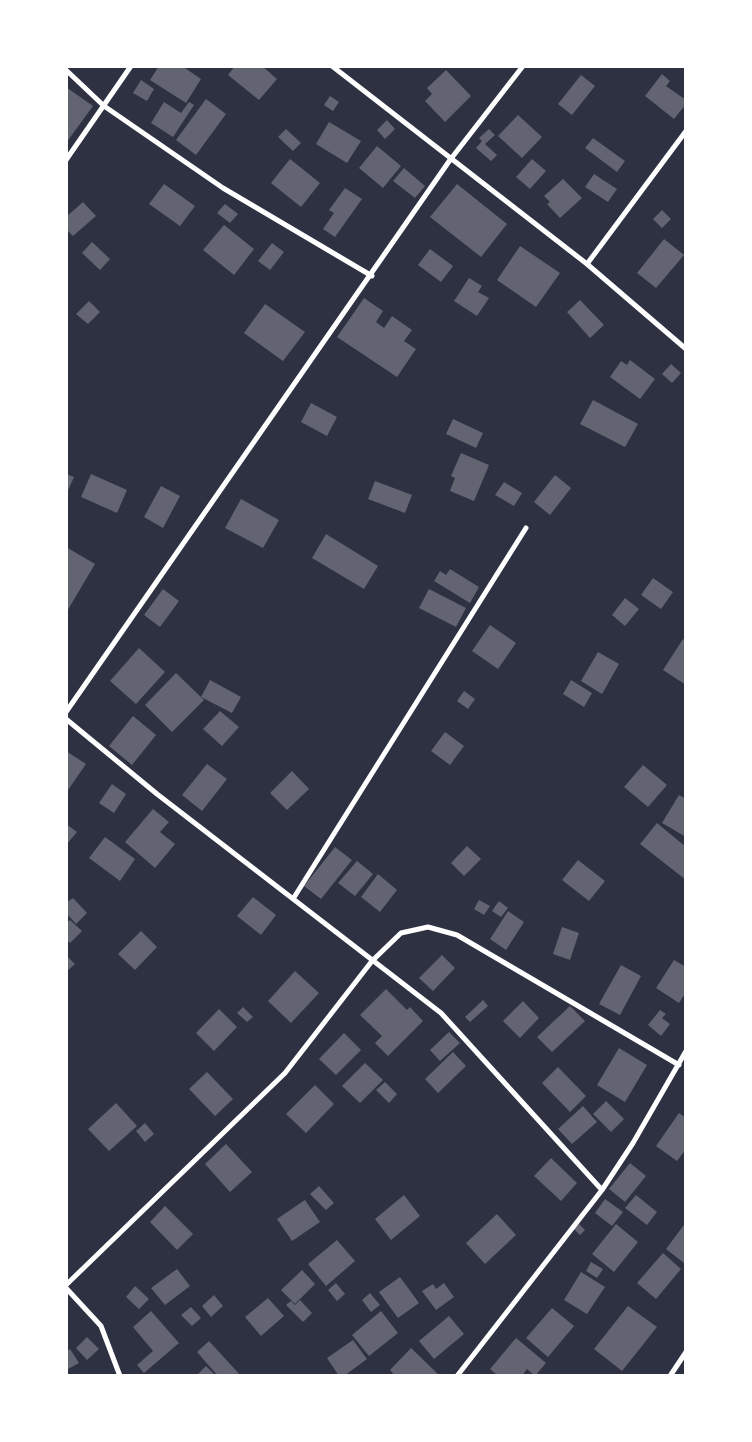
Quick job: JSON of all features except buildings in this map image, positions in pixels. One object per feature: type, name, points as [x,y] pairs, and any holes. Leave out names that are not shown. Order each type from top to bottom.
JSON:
[{"type":"street","points":[[66,160],[130,66]]},
{"type":"street","points":[[332,66],[450,160],[587,264],[686,349]]},
{"type":"street","points":[[66,712],[372,276],[450,160],[523,66]]},
{"type":"street","points":[[66,70],[104,106],[223,188],[372,276]]},
{"type":"street","points":[[587,264],[686,131]]},
{"type":"street","points":[[293,899],[526,528]]},
{"type":"street","points":[[66,720],[157,794],[441,1013],[602,1190]]},
{"type":"street","points":[[120,1376],[101,1326],[66,1287],[284,1073],[372,961],[401,933],[428,926],[458,935],[679,1065]]},
{"type":"street","points":[[457,1376],[602,1190],[633,1143],[686,1051]]},
{"type":"street","points":[[670,1376],[686,1352]]}]
